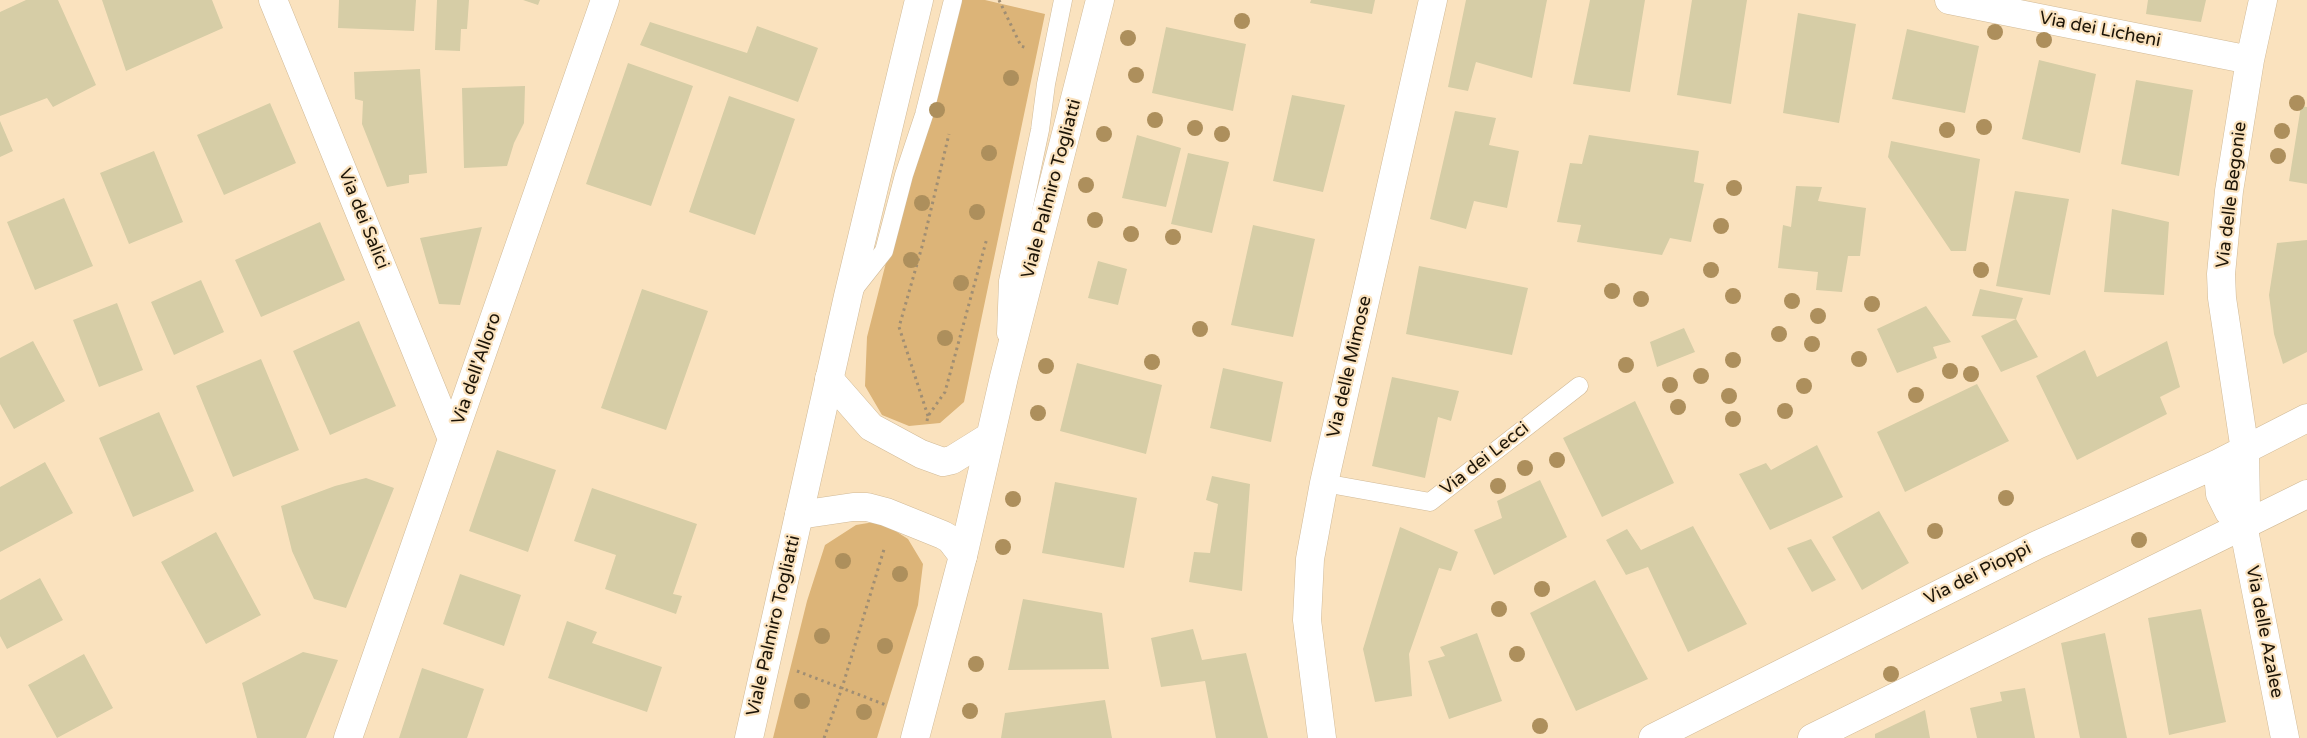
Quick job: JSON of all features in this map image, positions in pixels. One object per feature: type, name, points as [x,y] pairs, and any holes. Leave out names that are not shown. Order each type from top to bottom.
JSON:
[{"type":"street","name":"Via dei Salici","points":[[272,0],[452,439]]},
{"type":"street","name":"Via dell'Alloro","points":[[348,738],[605,0]]},
{"type":"street","name":"Viale Palmiro Togliatti","points":[[749,738],[848,296],[919,0]]},
{"type":"street","name":"Viale Palmiro Togliatti","points":[[915,738],[963,556],[989,437],[1100,0]]},
{"type":"street","name":"Via delle Mimose","points":[[1322,738],[1307,620],[1310,559],[1324,483],[1433,0]]},
{"type":"street","name":"Via dei Licheni","points":[[1949,0],[2250,60]]},
{"type":"street","name":"Via delle Begonie","points":[[2242,525],[2246,507],[2244,451],[2222,298],[2221,274],[2230,191],[2250,60],[2263,0]]},
{"type":"street","points":[[829,379],[871,427],[921,454],[944,462],[952,460],[989,437]]},
{"type":"street","name":"Via dei Pioppi","points":[[1653,738],[2037,545],[2217,464],[2307,418]]},
{"type":"street","points":[[2217,464],[2220,494],[2229,512],[2242,525]]},
{"type":"street","points":[[1812,738],[2307,494]]},
{"type":"street","name":"Viale Palmiro Togliatti","points":[[799,515],[835,508],[853,507],[886,512],[942,534],[950,539],[963,556]]},
{"type":"street","name":"Via delle Azalee","points":[[2242,525],[2285,738]]},
{"type":"lane","name":"Viale Palmiro Togliatti","points":[[848,296],[884,252],[904,175],[924,115],[953,0]]},
{"type":"lane","name":"Viale Palmiro Togliatti","points":[[1004,377],[1008,281],[1040,130],[1046,84],[1063,0]]},
{"type":"lane","name":"Via dei Lecci","points":[[1324,483],[1430,502],[1579,386]]},
{"type":"path","points":[[999,0],[1021,46],[1028,48]]},
{"type":"path","points":[[928,416],[899,327],[923,244],[950,132]]},
{"type":"path","points":[[824,738],[842,688],[861,620],[888,539]]},
{"type":"path","points":[[790,668],[886,705]]},
{"type":"shaded area","points":[[953,0],[985,0],[1045,14],[964,402],[940,423],[909,426],[882,415],[865,386],[867,337]]},
{"type":"shaded area","points":[[880,521],[908,539],[923,564],[918,605],[877,738],[773,738],[807,601],[825,545],[856,525]]},
{"type":"building","points":[[26,0],[58,0],[96,85],[53,107],[47,98],[0,116],[0,12]]},
{"type":"building","points":[[102,0],[212,0],[223,28],[126,71]]},
{"type":"building","points":[[339,0],[416,0],[414,31],[338,28]]},
{"type":"building","points":[[437,0],[469,0],[467,29],[461,29],[460,51],[435,50]]},
{"type":"building","points":[[523,0],[540,0],[538,5]]},
{"type":"building","points":[[1311,0],[1375,0],[1372,14],[1310,3]]},
{"type":"building","points":[[1466,0],[1547,0],[1532,78],[1476,62],[1468,91],[1448,87]]},
{"type":"building","points":[[1590,0],[1645,0],[1630,92],[1573,84]]},
{"type":"building","points":[[1692,0],[1747,0],[1731,104],[1677,95]]},
{"type":"building","points":[[2148,0],[2206,0],[2201,22],[2146,14]]},
{"type":"building","points":[[1798,13],[1856,24],[1839,123],[1783,113]]},
{"type":"building","points":[[650,22],[747,53],[757,26],[818,48],[798,102],[640,45]]},
{"type":"building","points":[[1166,27],[1246,44],[1233,111],[1152,93]]},
{"type":"building","points":[[1907,29],[1979,46],[1965,113],[1892,99]]},
{"type":"building","points":[[2039,60],[2096,74],[2080,153],[2022,139]]},
{"type":"building","points":[[628,63],[693,86],[651,206],[586,184]]},
{"type":"building","points":[[420,69],[427,173],[409,175],[409,183],[387,187],[362,124],[363,101],[355,99],[354,72]]},
{"type":"building","points":[[2136,80],[2193,90],[2179,176],[2121,164]]},
{"type":"building","points":[[525,86],[524,123],[514,143],[507,166],[464,168],[462,88]]},
{"type":"building","points":[[1292,95],[1345,105],[1323,192],[1273,181]]},
{"type":"building","points":[[729,96],[795,119],[755,235],[689,212]]},
{"type":"building","points":[[270,103],[296,163],[224,195],[197,135]]},
{"type":"building","points":[[2301,106],[2307,107],[2307,184],[2289,181]]},
{"type":"building","points":[[1455,111],[1496,118],[1489,145],[1519,151],[1507,208],[1474,201],[1466,229],[1430,219]]},
{"type":"building","points":[[0,121],[13,151],[0,157]]},
{"type":"building","points":[[1137,135],[1181,148],[1166,207],[1122,198]]},
{"type":"building","points":[[1589,135],[1699,151],[1694,182],[1704,184],[1691,242],[1670,238],[1662,255],[1577,242],[1581,225],[1557,222],[1570,163],[1582,164]]},
{"type":"building","points":[[1891,141],[1980,159],[1966,251],[1951,251],[1888,157]]},
{"type":"building","points":[[154,151],[183,222],[129,244],[100,173]]},
{"type":"building","points":[[1188,153],[1229,162],[1212,233],[1171,224]]},
{"type":"building","points":[[1796,186],[1822,187],[1818,201],[1866,208],[1860,256],[1848,256],[1842,292],[1816,290],[1818,272],[1778,268],[1783,225],[1791,227]]},
{"type":"building","points":[[2015,191],[2069,199],[2050,295],[1996,286]]},
{"type":"building","points":[[64,198],[93,266],[35,290],[7,222]]},
{"type":"building","points":[[2112,209],[2169,222],[2164,295],[2104,292]]},
{"type":"building","points":[[320,222],[345,280],[261,317],[235,260]]},
{"type":"building","points":[[1253,225],[1315,239],[1293,337],[1231,325]]},
{"type":"building","points":[[482,227],[460,305],[439,304],[420,238]]},
{"type":"building","points":[[2307,240],[2307,352],[2283,364],[2274,334],[2269,295],[2277,243]]},
{"type":"building","points":[[1098,261],[1127,269],[1118,305],[1088,298]]},
{"type":"building","points":[[1419,266],[1528,288],[1512,355],[1406,334]]},
{"type":"building","points":[[201,280],[224,332],[174,355],[151,302]]},
{"type":"building","points":[[642,289],[708,311],[666,430],[601,408]]},
{"type":"building","points":[[1980,289],[2023,298],[2016,319],[1972,316]]},
{"type":"building","points":[[117,303],[143,370],[99,387],[73,320]]},
{"type":"building","points":[[1926,306],[1951,342],[1933,347],[1937,358],[1897,373],[1877,329]]},
{"type":"building","points":[[2016,319],[2038,357],[2001,372],[1981,336]]},
{"type":"building","points":[[359,321],[396,406],[330,435],[293,351]]},
{"type":"building","points":[[1684,328],[1695,352],[1657,367],[1650,342]]},
{"type":"building","points":[[33,341],[65,401],[14,429],[0,404],[0,358]]},
{"type":"building","points":[[2167,341],[2180,387],[2160,397],[2167,414],[2077,460],[2036,376],[2085,350],[2097,377]]},
{"type":"building","points":[[261,359],[299,450],[233,477],[196,386]]},
{"type":"building","points":[[1077,363],[1162,385],[1146,454],[1060,431]]},
{"type":"building","points":[[1223,368],[1283,382],[1271,442],[1210,428]]},
{"type":"building","points":[[1392,377],[1459,391],[1451,421],[1438,417],[1425,478],[1372,466]]},
{"type":"building","points":[[1977,384],[2009,441],[1905,492],[1877,432]]},
{"type":"building","points":[[1635,401],[1674,483],[1602,517],[1563,438]]},
{"type":"building","points":[[159,412],[194,491],[133,517],[99,438]]},
{"type":"building","points":[[1817,445],[1843,497],[1770,530],[1739,474],[1766,463],[1771,470]]},
{"type":"building","points":[[497,450],[556,470],[528,552],[469,531]]},
{"type":"building","points":[[45,462],[73,513],[0,552],[0,487]]},
{"type":"building","points":[[1212,476],[1250,484],[1242,591],[1189,582],[1194,552],[1210,553],[1218,504],[1206,500]]},
{"type":"building","points":[[366,478],[394,488],[346,608],[314,599],[292,551],[281,506],[335,486]]},
{"type":"building","points":[[1540,480],[1567,537],[1494,575],[1474,530],[1502,518],[1497,501]]},
{"type":"building","points":[[1055,482],[1137,498],[1124,568],[1042,553]]},
{"type":"building","points":[[592,488],[697,524],[673,594],[682,596],[676,614],[605,589],[616,555],[574,541]]},
{"type":"building","points":[[1879,511],[1909,563],[1862,590],[1832,537]]},
{"type":"building","points":[[1693,526],[1747,624],[1688,652],[1648,567],[1626,575],[1606,540],[1627,529],[1641,550]]},
{"type":"building","points":[[1400,527],[1458,552],[1451,571],[1439,568],[1409,654],[1412,696],[1375,702],[1363,649]]},
{"type":"building","points":[[216,532],[261,615],[206,644],[161,562]]},
{"type":"building","points":[[1811,539],[1836,580],[1812,592],[1787,548]]},
{"type":"building","points":[[460,574],[521,595],[504,646],[443,624]]},
{"type":"building","points":[[40,578],[63,620],[7,649],[0,636],[0,600]]},
{"type":"building","points":[[1595,580],[1648,679],[1576,711],[1530,613]]},
{"type":"building","points":[[1023,599],[1102,613],[1109,669],[1008,670]]},
{"type":"building","points":[[2201,609],[2226,722],[2169,735],[2148,618]]},
{"type":"building","points":[[567,621],[597,632],[592,643],[662,667],[647,712],[548,678]]},
{"type":"building","points":[[1193,629],[1202,660],[1246,653],[1268,738],[1216,738],[1205,681],[1161,687],[1151,638]]},
{"type":"building","points":[[1477,633],[1502,701],[1449,719],[1428,661],[1445,656],[1440,647]]},
{"type":"building","points":[[2105,633],[2127,738],[2080,738],[2061,643]]},
{"type":"building","points":[[303,652],[338,660],[306,738],[257,738],[242,683]]},
{"type":"building","points":[[84,654],[113,708],[57,738],[28,685]]},
{"type":"building","points":[[422,668],[484,689],[467,738],[399,738]]},
{"type":"building","points":[[2025,688],[2035,738],[1977,738],[1970,708],[2002,701],[2000,692]]},
{"type":"building","points":[[1105,700],[1112,738],[1001,738],[1005,713]]},
{"type":"building","points":[[1925,710],[1930,738],[1875,738],[1875,734]]}]
